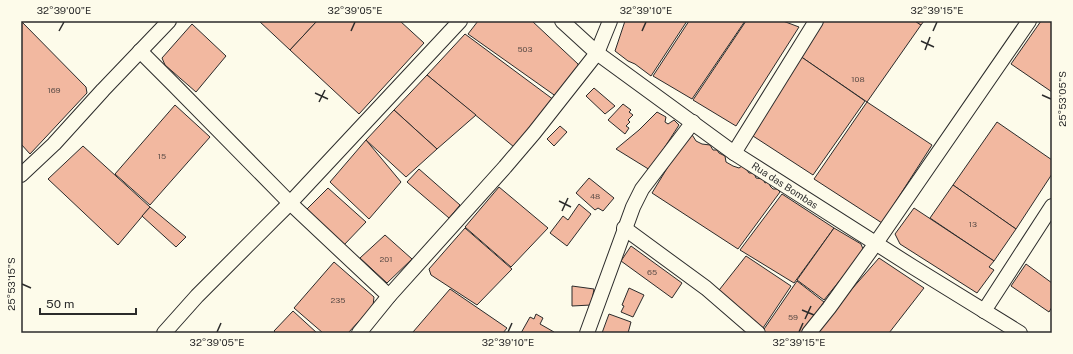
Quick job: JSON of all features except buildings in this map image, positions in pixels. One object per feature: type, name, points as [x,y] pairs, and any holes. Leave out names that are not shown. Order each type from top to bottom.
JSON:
[{"type":"street","points":[[21,175],[54,144],[97,96],[169,21]]},
{"type":"street","points":[[164,333],[197,296],[290,203],[460,21]]},
{"type":"street","name":"Rua das Bombas","points":[[562,21],[597,53],[734,152],[1020,333]]},
{"type":"street","points":[[358,333],[389,296],[530,138],[597,53],[610,21]]},
{"type":"street","points":[[734,152],[816,21]]},
{"type":"street","points":[[809,333],[876,243],[1029,21]]},
{"type":"street","points":[[140,51],[290,203],[389,296]]},
{"type":"street","points":[[587,333],[624,228],[642,189],[693,122]]},
{"type":"street","points":[[984,311],[1052,206]]},
{"type":"street","points":[[624,228],[706,288],[758,333]]}]
